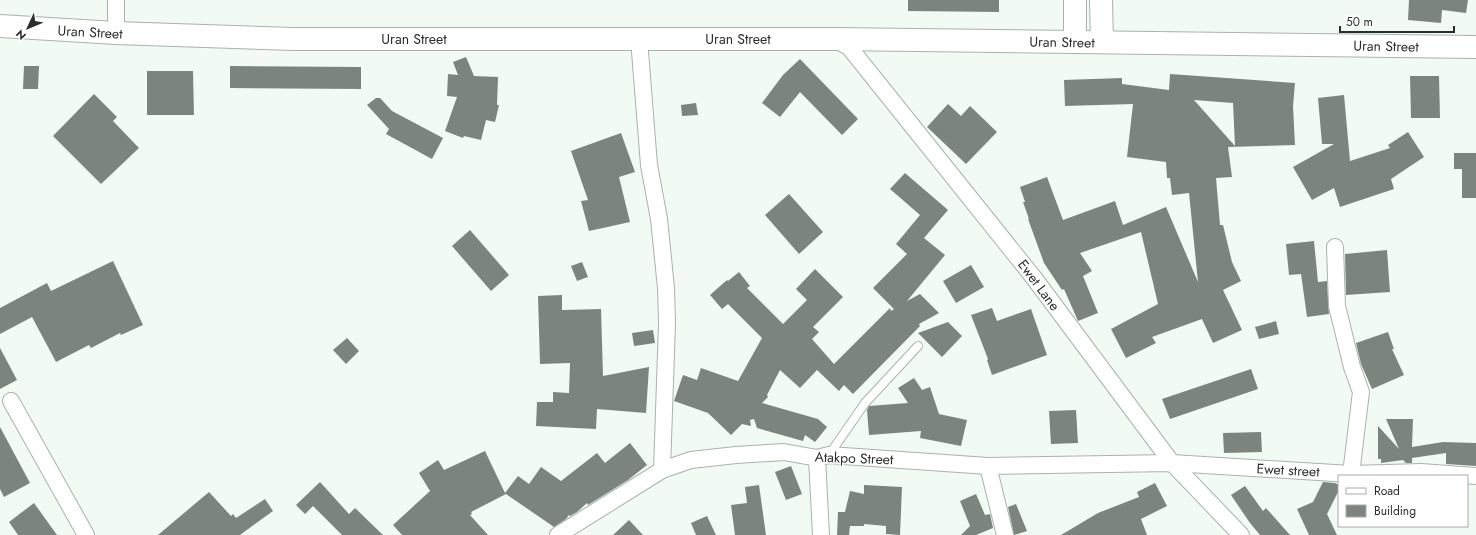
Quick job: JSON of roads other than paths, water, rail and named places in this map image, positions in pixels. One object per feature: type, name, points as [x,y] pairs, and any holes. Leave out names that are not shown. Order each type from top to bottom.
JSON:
[{"type":"street","points":[[116,0],[116,34]]},
{"type":"street","points":[[1075,0],[1075,42]]},
{"type":"street","points":[[1101,0],[1102,42]]},
{"type":"street","name":"Uran Street","points":[[0,26],[23,29],[116,34],[294,39],[834,39],[1476,47]]},
{"type":"street","points":[[639,39],[649,165],[659,218],[666,288],[667,323],[662,470]]},
{"type":"street","name":"Ewet Lane","points":[[834,39],[849,47],[1034,278],[1172,463],[1241,535]]},
{"type":"street","points":[[1335,247],[1337,306],[1352,367],[1361,392],[1351,474]]},
{"type":"street","points":[[11,401],[86,535]]},
{"type":"street","name":"Atakpo Street","points":[[558,535],[662,470],[691,460],[736,454],[784,452],[823,456],[988,466],[1172,463]]},
{"type":"street","points":[[821,535],[823,456]]},
{"type":"street","name":"Ewet street","points":[[1172,463],[1351,474],[1421,472],[1462,475]]},
{"type":"street","points":[[988,466],[1004,535]]},
{"type":"lane","points":[[823,456],[865,403],[918,346]]}]
